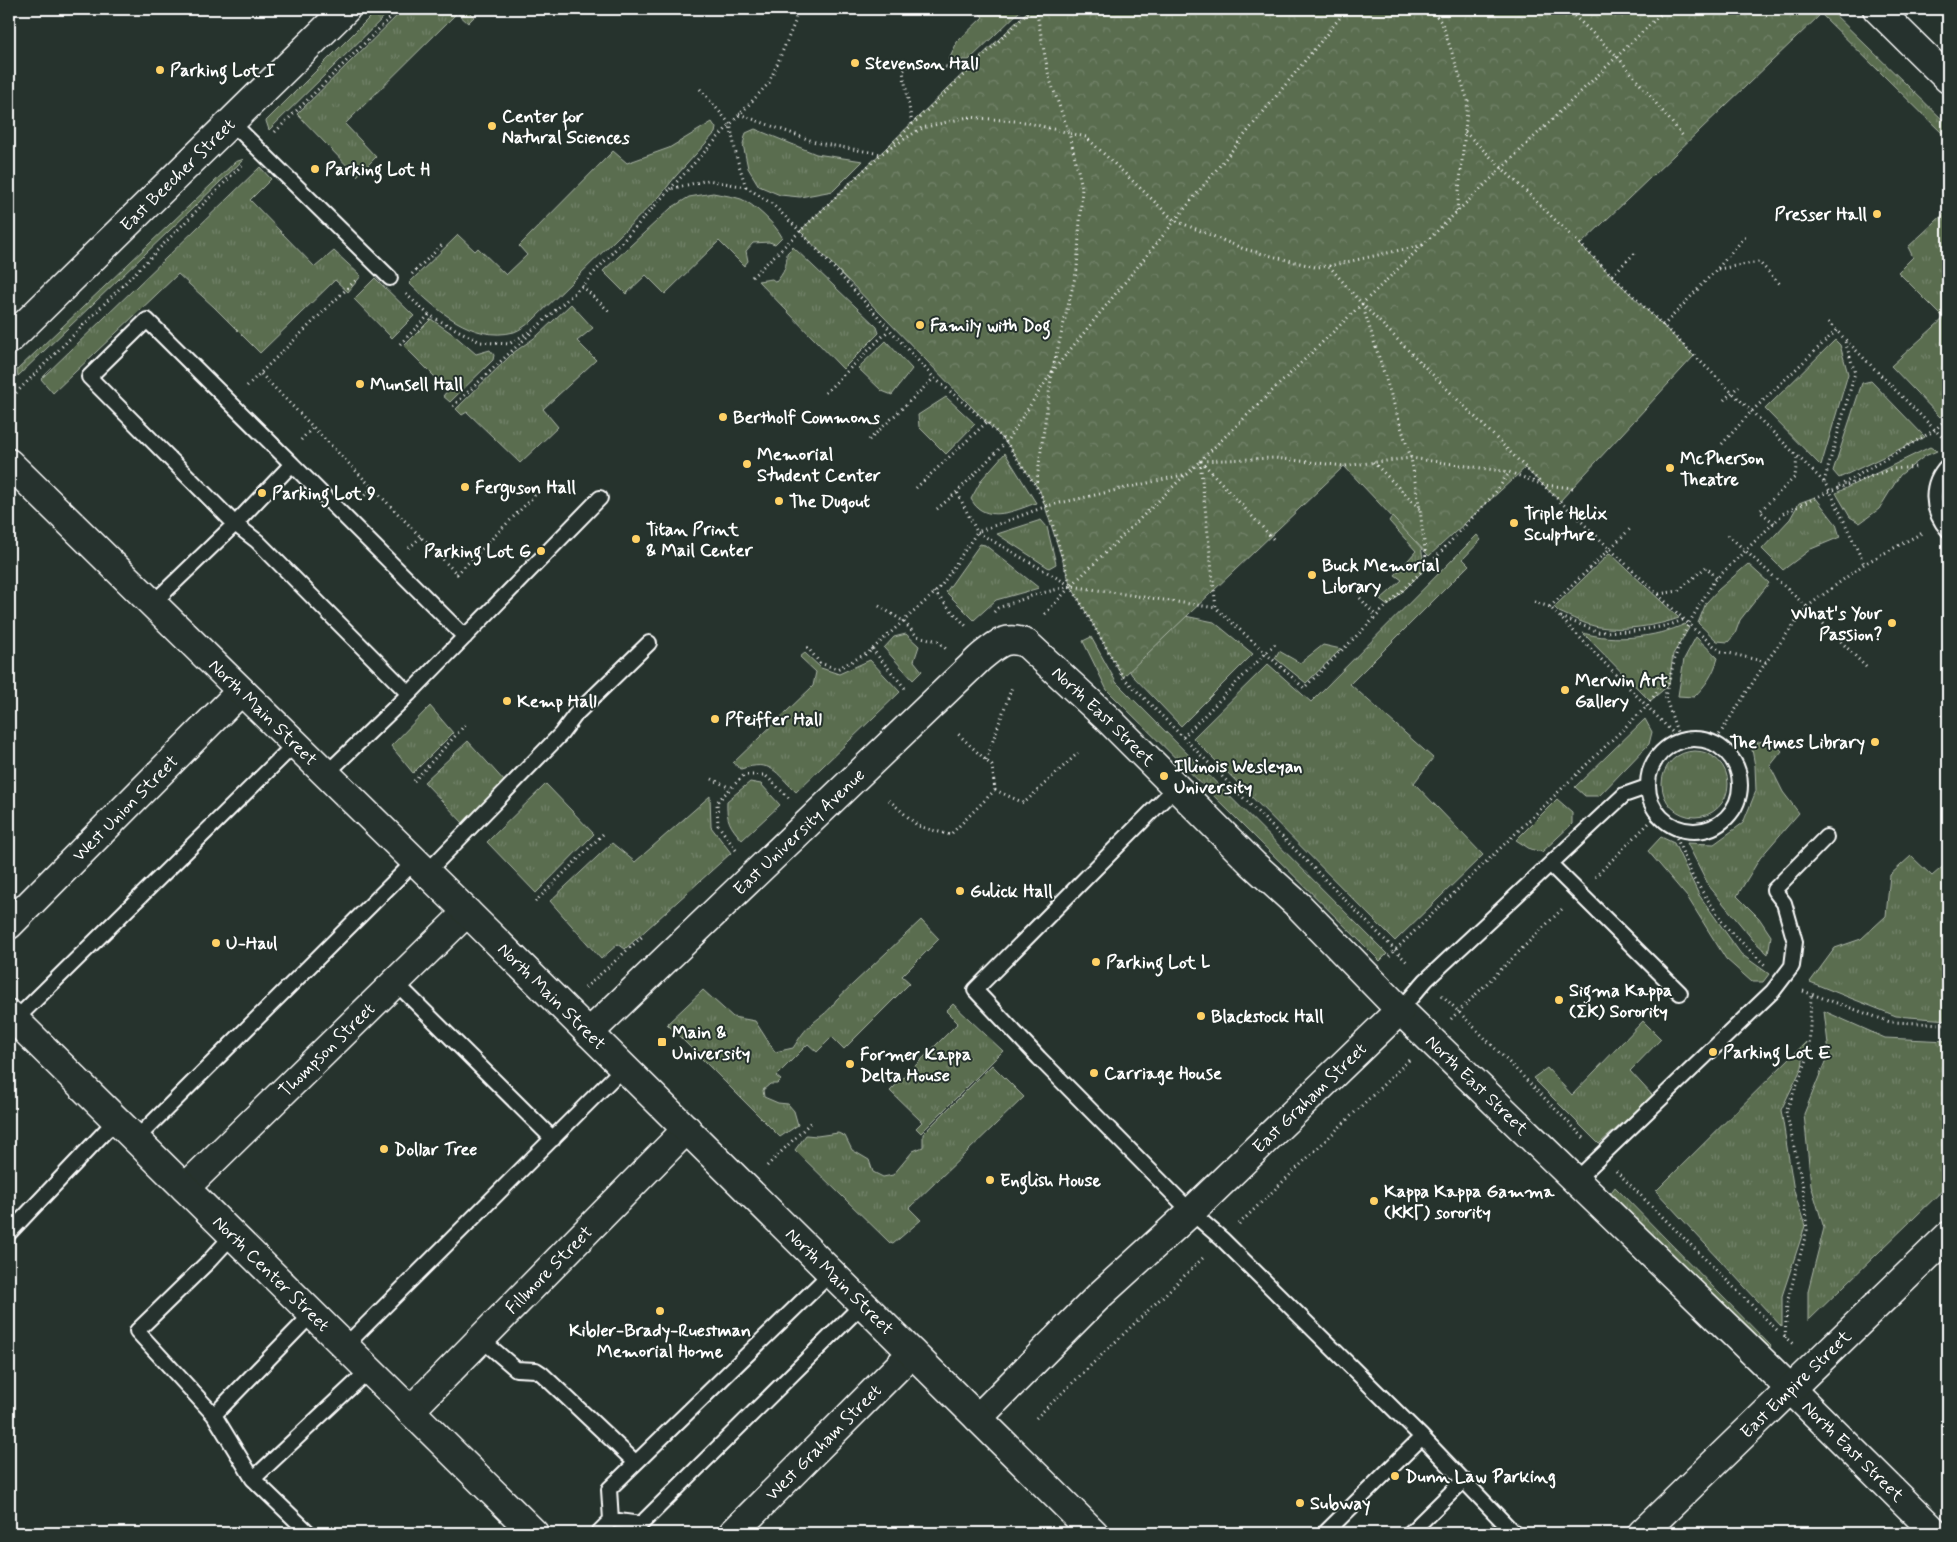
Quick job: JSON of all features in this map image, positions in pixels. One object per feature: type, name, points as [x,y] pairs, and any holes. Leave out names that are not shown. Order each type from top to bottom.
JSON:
[{"type":"street","name":"East Beecher Street","points":[[9,340],[346,9]]},
{"type":"street","points":[[1877,9],[1948,78]]},
{"type":"street","name":"North Main Street","points":[[9,463],[467,912],[1094,1533]]},
{"type":"street","name":"North East Street","points":[[1016,639],[1027,644],[1108,719],[1298,905],[1400,1010],[1764,1363],[1789,1390],[1936,1533]]},
{"type":"street","name":"East University Avenue","points":[[589,1033],[980,658],[1005,641],[1016,639]]},
{"type":"street","name":"West Union Street","points":[[9,925],[241,691]]},
{"type":"street","name":"Thompson Street","points":[[185,1188],[467,912]]},
{"type":"street","name":"East Graham Street","points":[[978,1418],[1100,1295],[1191,1212],[1400,1010]]},
{"type":"street","name":"North Center Street","points":[[12,1017],[534,1533]]},
{"type":"street","name":"Fillmore Street","points":[[410,1411],[687,1129]]},
{"type":"street","name":"East Empire Street","points":[[1642,1533],[1948,1236]]},
{"type":"street","name":"West Graham Street","points":[[733,1533],[912,1353]]},
{"type":"lane","points":[[231,122],[395,283]]},
{"type":"lane","points":[[409,694],[257,541],[235,524],[89,377],[148,320],[465,637]]},
{"type":"lane","points":[[152,604],[235,524],[292,464]]},
{"type":"lane","points":[[1945,526],[1935,508],[1934,492],[1939,477],[1947,466]]},
{"type":"lane","points":[[326,774],[409,694],[600,498]]},
{"type":"lane","points":[[136,1139],[561,734],[576,714],[649,643]]},
{"type":"lane","points":[[1699,739],[1714,743],[1726,751],[1735,763],[1740,778],[1740,792],[1735,807],[1726,819],[1713,827],[1698,831],[1683,830],[1669,824],[1658,814],[1650,802],[1647,787],[1650,770],[1658,756],[1669,746],[1680,741],[1699,739]]},
{"type":"lane","points":[[12,1017],[295,744]]},
{"type":"lane","points":[[1176,787],[975,990],[1038,1058],[1191,1212],[1222,1239],[1422,1437],[1514,1533]]},
{"type":"lane","name":"East Graham Street","points":[[1400,1010],[1426,980],[1624,795],[1647,787]]},
{"type":"lane","points":[[1576,1180],[1773,991],[1792,966],[1794,942],[1791,925],[1784,903],[1774,890],[1826,837]]},
{"type":"lane","points":[[1550,864],[1680,993]]},
{"type":"lane","points":[[395,982],[552,1139]]},
{"type":"lane","points":[[345,1346],[624,1067]]},
{"type":"lane","points":[[9,1233],[116,1120]]},
{"type":"lane","points":[[233,1235],[138,1331],[214,1415],[253,1479],[309,1533]]},
{"type":"lane","points":[[611,1520],[608,1489],[831,1273]]},
{"type":"lane","points":[[611,1520],[641,1524],[863,1304]]},
{"type":"lane","points":[[214,1415],[312,1314]]},
{"type":"lane","points":[[481,1339],[516,1369],[536,1370],[542,1374],[635,1462]]},
{"type":"lane","points":[[253,1479],[369,1370]]},
{"type":"lane","points":[[1325,1533],[1422,1437]]},
{"type":"lane","points":[[1410,1533],[1464,1480]]},
{"type":"lane","points":[[598,1533],[611,1520]]},
{"type":"path","points":[[9,400],[399,9]]},
{"type":"path","points":[[453,406],[582,286],[739,114],[770,83],[796,22],[797,9]]},
{"type":"path","points":[[752,277],[1032,9]]},
{"type":"path","points":[[1036,9],[1049,77],[1069,133],[1082,188],[1077,269],[1052,372],[1036,486]]},
{"type":"path","points":[[937,509],[957,492],[1006,442],[1052,372],[1347,9]]},
{"type":"path","points":[[1430,9],[1442,23],[1468,100],[1457,211]]},
{"type":"path","points":[[1567,9],[1616,56],[1683,136]]},
{"type":"path","points":[[1045,614],[1071,586],[1666,9]]},
{"type":"path","points":[[912,124],[903,71],[913,62],[968,70]]},
{"type":"path","points":[[700,89],[730,124],[736,159],[746,187]]},
{"type":"path","points":[[739,114],[818,143],[881,154],[922,128],[968,117],[1025,122],[1086,137],[1174,220],[1244,249],[1315,267],[1329,266],[1423,244]]},
{"type":"path","points":[[1465,132],[1824,482],[1864,564]]},
{"type":"path","points":[[670,189],[708,180],[746,187],[772,204],[800,231],[934,378],[987,422],[1006,442],[1036,486],[1047,506],[1071,586],[1123,677],[1426,980]]},
{"type":"path","points":[[1664,326],[1718,269],[1746,236]]},
{"type":"path","points":[[442,245],[395,283],[429,315],[480,342],[509,344],[537,327]]},
{"type":"path","points":[[1612,275],[1636,252]]},
{"type":"path","points":[[231,402],[374,262]]},
{"type":"path","points":[[1718,269],[1759,262],[1781,285]]},
{"type":"path","points":[[1329,266],[1362,304],[1543,485],[1689,623],[1720,651],[1766,662]]},
{"type":"path","points":[[582,286],[611,313]]},
{"type":"path","points":[[1362,304],[1411,458],[1427,566]]},
{"type":"path","points":[[400,344],[429,315]]},
{"type":"path","points":[[1828,322],[1948,443]]},
{"type":"path","points":[[825,393],[889,330]]},
{"type":"path","points":[[1722,444],[1751,412],[1837,330]]},
{"type":"path","points":[[1824,482],[1855,373],[1844,337]]},
{"type":"path","points":[[261,374],[457,574],[540,490]]},
{"type":"path","points":[[869,440],[934,378]]},
{"type":"path","points":[[1724,400],[1739,386]]},
{"type":"path","points":[[1680,741],[1665,696],[1678,647],[1689,623],[1714,581],[1784,513],[1830,491],[1935,430],[1948,417]]},
{"type":"path","points":[[916,488],[987,422]]},
{"type":"path","points":[[1774,523],[1760,511],[1795,477],[1797,456]]},
{"type":"path","points":[[1200,461],[1275,458],[1344,466],[1411,458],[1509,472],[1543,485],[1574,488]]},
{"type":"path","points":[[1200,461],[1276,541]]},
{"type":"path","points":[[1200,461],[1216,608]]},
{"type":"path","points":[[1372,462],[1420,510]]},
{"type":"path","points":[[1830,491],[1892,469],[1947,466]]},
{"type":"path","points":[[957,492],[977,532],[1071,586],[1216,608],[1304,688],[1427,566],[1495,493],[1509,472]]},
{"type":"path","points":[[807,647],[820,663],[837,669],[872,649],[939,588],[977,532],[1047,506],[1187,474]]},
{"type":"path","points":[[1550,608],[1632,526]]},
{"type":"path","points":[[1714,743],[1766,662],[1807,608],[1864,564],[1945,526]]},
{"type":"path","points":[[1728,535],[1868,668]]},
{"type":"path","points":[[1659,594],[1678,591],[1706,567],[1718,578]]},
{"type":"path","points":[[934,592],[972,632]]},
{"type":"path","points":[[1360,598],[1376,616]]},
{"type":"path","points":[[1534,602],[1550,608],[1680,741]]},
{"type":"path","points":[[879,606],[903,621],[917,636],[938,642],[950,653]]},
{"type":"path","points":[[1558,616],[1599,632],[1636,631],[1662,627],[1685,618]]},
{"type":"path","points":[[1183,737],[1275,644]]},
{"type":"path","points":[[872,649],[909,692]]},
{"type":"path","points":[[1368,977],[1647,706],[1670,673]]},
{"type":"path","points":[[986,760],[1012,687]]},
{"type":"path","points":[[414,781],[466,724]]},
{"type":"path","points":[[957,733],[992,766],[995,790]]},
{"type":"path","points":[[995,790],[1024,803],[1078,753]]},
{"type":"path","points":[[738,853],[718,826],[717,802],[730,788],[744,775],[765,775],[792,802]]},
{"type":"path","points":[[712,779],[730,788]]},
{"type":"path","points":[[889,800],[918,826],[950,835],[995,790]]},
{"type":"path","points":[[1036,1418],[1431,1039],[1658,814]]},
{"type":"path","points":[[535,902],[603,834]]},
{"type":"path","points":[[1786,1338],[1787,1303],[1807,1230],[1802,1187],[1786,1111],[1809,1055],[1810,994]]},
{"type":"path","points":[[746,1188],[813,1120]]},
{"type":"green space","points":[[378,9],[392,9],[269,130],[266,121]]},
{"type":"green space","points":[[404,9],[466,9],[474,17],[468,23],[457,13],[345,124],[376,157],[357,176],[297,114]]},
{"type":"green space","points":[[975,9],[1022,9],[969,60],[949,60],[957,42],[983,17]]},
{"type":"green space","points":[[1030,9],[1811,9],[1819,16],[1580,245],[1694,356],[1560,501],[1525,468],[1429,556],[1344,466],[1123,677],[1071,586],[1040,491],[1006,442],[800,231]]},
{"type":"green space","points":[[1816,9],[1829,9],[1948,125],[1948,139]]},
{"type":"green space","points":[[712,122],[716,128],[715,133],[660,196],[531,322],[518,330],[499,334],[484,333],[469,328],[443,313],[409,283],[458,235],[475,251],[478,248],[506,275],[527,255],[519,246],[613,151],[627,163],[669,148]]},
{"type":"green space","points":[[755,129],[816,154],[863,161],[833,191],[800,197],[780,195],[759,186],[748,168],[743,144],[746,133]]},
{"type":"green space","points":[[244,159],[18,376],[17,370],[235,162]]},
{"type":"green space","points":[[260,167],[271,179],[250,200],[315,267],[334,251],[361,276],[348,292],[335,280],[260,353],[178,274],[53,393],[41,379]]},
{"type":"green space","points":[[713,193],[738,198],[752,205],[764,215],[782,237],[775,244],[769,242],[753,243],[746,251],[748,261],[744,266],[719,241],[665,294],[646,275],[626,294],[603,271],[671,208],[689,197]]},
{"type":"green space","points":[[1948,210],[1948,410],[1940,417],[1891,366],[1944,318],[1898,272],[1913,257],[1908,247]]},
{"type":"green space","points":[[793,247],[877,327],[879,333],[843,369],[758,281],[772,279],[776,282],[785,269],[787,253]]},
{"type":"green space","points":[[375,278],[414,316],[392,338],[354,299]]},
{"type":"green space","points":[[571,304],[593,328],[577,341],[596,360],[543,409],[558,427],[520,463],[467,412],[462,415],[456,409],[513,353],[537,336]]},
{"type":"green space","points":[[431,319],[476,354],[490,350],[494,355],[493,360],[450,402],[443,396],[448,390],[404,346]]},
{"type":"green space","points":[[1835,340],[1840,345],[1848,374],[1821,466],[1765,409]]},
{"type":"green space","points":[[886,341],[912,369],[892,395],[882,391],[858,368]]},
{"type":"green space","points":[[1871,381],[1925,437],[1839,478],[1833,471],[1862,383]]},
{"type":"green space","points":[[946,397],[975,424],[946,454],[919,427],[918,415]]},
{"type":"green space","points":[[1930,447],[1937,451],[1925,456],[1900,475],[1879,509],[1860,523],[1850,517],[1836,493]]},
{"type":"green space","points":[[1005,453],[1036,503],[1007,513],[991,514],[984,512],[971,499],[982,479]]},
{"type":"green space","points":[[1815,497],[1836,524],[1840,537],[1811,549],[1783,570],[1762,549],[1790,519],[1799,503]]},
{"type":"green space","points":[[1401,503],[1415,514],[1425,569],[1388,606],[1380,600],[1402,580],[1395,575],[1416,551],[1389,521]]},
{"type":"green space","points":[[1041,520],[1047,527],[1056,564],[1049,568],[997,534]]},
{"type":"green space","points":[[1477,535],[1481,540],[1463,559],[1469,565],[1350,684],[1433,758],[1414,783],[1483,855],[1395,941],[1193,738],[1268,664],[1311,702]]},
{"type":"green space","points":[[980,544],[985,545],[1039,588],[996,600],[974,620],[946,592]]},
{"type":"green space","points":[[1610,553],[1679,618],[1639,627],[1608,628],[1589,625],[1559,612],[1554,607]]},
{"type":"green space","points":[[1748,564],[1769,583],[1740,620],[1735,634],[1728,642],[1717,641],[1698,623],[1706,603]]},
{"type":"green space","points":[[1084,595],[1214,622],[1253,654],[1181,726],[1132,675]]},
{"type":"green space","points":[[1685,624],[1689,628],[1673,654],[1669,685],[1650,701],[1583,633],[1595,636],[1634,637],[1661,633]]},
{"type":"green space","points":[[906,634],[919,646],[914,661],[922,671],[913,680],[884,648],[894,637]]},
{"type":"green space","points":[[1091,637],[1116,682],[1387,954],[1380,961],[1107,690],[1083,641]]},
{"type":"green space","points":[[1696,637],[1718,658],[1709,679],[1694,697],[1678,696],[1684,659]]},
{"type":"green space","points":[[1323,645],[1341,649],[1306,683],[1275,658],[1279,651],[1300,663]]},
{"type":"green space","points":[[805,653],[821,668],[839,674],[870,660],[900,692],[796,792],[772,769],[751,766],[741,769],[733,763],[813,686],[816,672],[800,657]]},
{"type":"green space","points":[[430,706],[453,733],[413,773],[391,746]]},
{"type":"green space","points":[[1645,719],[1652,732],[1649,744],[1599,796],[1585,796],[1575,787]]},
{"type":"green space","points":[[1771,739],[1782,751],[1770,766],[1783,792],[1799,813],[1760,858],[1737,896],[1759,918],[1771,936],[1768,954],[1753,940],[1709,886],[1687,843],[1714,844],[1743,823],[1756,791],[1755,766],[1751,744]]},
{"type":"green space","points":[[468,741],[506,783],[465,825],[424,782]]},
{"type":"green space","points":[[1701,751],[1719,760],[1726,771],[1728,784],[1726,797],[1719,808],[1708,815],[1689,817],[1671,808],[1664,797],[1662,778],[1671,760],[1682,753]]},
{"type":"green space","points":[[750,782],[761,784],[780,805],[742,840],[730,823],[727,814],[727,801]]},
{"type":"green space","points":[[546,784],[594,834],[536,893],[487,842]]},
{"type":"green space","points":[[710,796],[711,827],[731,853],[625,949],[618,944],[601,959],[550,901],[612,843],[635,862]]},
{"type":"green space","points":[[1557,799],[1572,812],[1572,824],[1542,852],[1530,849],[1516,840]]},
{"type":"green space","points":[[1661,837],[1674,843],[1699,895],[1741,954],[1769,974],[1763,982],[1752,982],[1726,959],[1688,898],[1648,851]]},
{"type":"green space","points":[[1911,856],[1932,876],[1948,862],[1948,1020],[1896,1016],[1810,982],[1835,948],[1861,939],[1886,916],[1890,875]]},
{"type":"green space","points":[[921,920],[939,939],[902,976],[910,983],[844,1049],[832,1037],[817,1052],[808,1044],[776,1076],[781,1080],[777,1084],[770,1084],[763,1090],[764,1097],[778,1103],[788,1104],[794,1111],[798,1125],[780,1137],[667,1024],[703,990],[733,1017],[755,1021],[775,1052],[793,1048],[807,1029],[836,1000]]},
{"type":"green space","points":[[953,1004],[1003,1051],[921,1133],[916,1128],[922,1122],[890,1091],[958,1023],[946,1011]]},
{"type":"green space","points":[[1824,1011],[1885,1038],[1948,1041],[1948,1185],[1808,1321],[1808,1291],[1824,1228],[1811,1185],[1804,1114],[1829,1052]]},
{"type":"green space","points":[[1643,1021],[1661,1039],[1630,1071],[1653,1096],[1599,1144],[1533,1078],[1547,1068],[1572,1095]]},
{"type":"green space","points":[[1806,1042],[1802,1067],[1781,1110],[1794,1191],[1805,1226],[1782,1296],[1782,1327],[1656,1191]]},
{"type":"green space","points":[[992,1065],[1024,1097],[909,1208],[921,1220],[893,1244],[795,1150],[806,1135],[817,1136],[838,1133],[845,1136],[852,1150],[869,1160],[873,1172],[883,1177],[893,1175],[913,1151],[923,1147],[923,1134]]},
{"type":"green space","points":[[1615,1187],[1771,1346],[1766,1353],[1609,1195]]},
{"type":"place","name":"Stevenson Hall","points":[[855,63]]},
{"type":"place","name":"Parking Lot I","points":[[160,70]]},
{"type":"place","name":"Center for Natural Sciences","points":[[492,126]]},
{"type":"place","name":"Parking Lot H","points":[[315,169]]},
{"type":"place","name":"Presser Hall","points":[[1877,214]]},
{"type":"place","name":"Family with Dog","points":[[920,325]]},
{"type":"place","name":"Munsell Hall","points":[[360,384]]},
{"type":"place","name":"Bertholf Commons","points":[[723,417]]},
{"type":"place","name":"Memorial Student Center","points":[[747,464]]},
{"type":"place","name":"McPherson Theatre","points":[[1670,468]]},
{"type":"place","name":"Ferguson Hall","points":[[465,487]]},
{"type":"place","name":"Parking Lot 9","points":[[262,493]]},
{"type":"place","name":"The Dugout","points":[[779,501]]},
{"type":"place","name":"Triple Helix Sculpture","points":[[1514,523]]},
{"type":"place","name":"Titan Print & Mail Center","points":[[636,539]]},
{"type":"place","name":"Parking Lot G","points":[[541,551]]},
{"type":"place","name":"Buck Memorial Library","points":[[1312,575]]},
{"type":"place","name":"What's Your Passion?","points":[[1892,623]]},
{"type":"place","name":"Merwin Art Gallery","points":[[1565,690]]},
{"type":"place","name":"Kemp Hall","points":[[507,701]]},
{"type":"place","name":"Pfeiffer Hall","points":[[715,719]]},
{"type":"place","name":"The Ames Library","points":[[1875,742]]},
{"type":"place","name":"Illinois Wesleyan University","points":[[1164,776]]},
{"type":"place","name":"Gulick Hall","points":[[960,891]]},
{"type":"place","name":"U-Haul","points":[[216,943]]},
{"type":"place","name":"Parking Lot L","points":[[1096,962]]},
{"type":"place","name":"Sigma Kappa (ΣΚ) Sorority","points":[[1559,1000]]},
{"type":"place","name":"Blackstock Hall","points":[[1201,1016]]},
{"type":"place","name":"Main & University","points":[[662,1042]]},
{"type":"place","name":"Parking Lot E","points":[[1713,1052]]},
{"type":"place","name":"Former Kappa Delta House","points":[[850,1064]]},
{"type":"place","name":"Carriage House","points":[[1094,1073]]},
{"type":"place","name":"Dollar Tree","points":[[384,1149]]},
{"type":"place","name":"English House","points":[[990,1180]]},
{"type":"place","name":"Kappa Kappa Gamma (ΚΚΓ) sorority","points":[[1374,1201]]},
{"type":"place","name":"Kibler-Brady-Ruestman Memorial Home","points":[[660,1311]]},
{"type":"place","name":"Dunn Law Parking","points":[[1395,1476]]},
{"type":"place","name":"Subway","points":[[1300,1503]]}]
